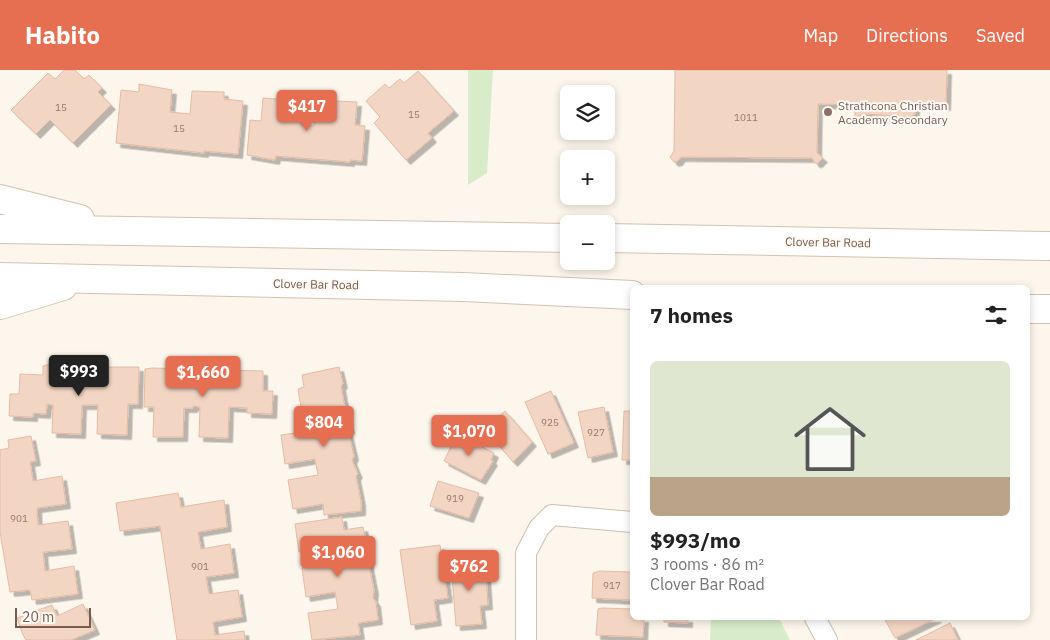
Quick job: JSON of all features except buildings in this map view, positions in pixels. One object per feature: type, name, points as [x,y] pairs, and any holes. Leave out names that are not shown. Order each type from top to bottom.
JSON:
[{"type":"main road","points":[[0,199],[123,230]]},
{"type":"main road","points":[[0,229],[560,238]]},
{"type":"main road","name":"Clover Bar Road","points":[[615,238],[1050,246]]},
{"type":"main road","name":"Clover Bar Road","points":[[0,277],[463,287],[630,295]]},
{"type":"main road","points":[[0,305],[85,279]]},
{"type":"main road","points":[[1030,309],[1050,310]]},
{"type":"street","points":[[526,640],[526,553],[540,528],[552,515],[630,522]]},
{"type":"street","points":[[816,620],[827,640]]},
{"type":"green space","points":[[468,70],[493,70],[487,173],[468,185]]},
{"type":"green space","points":[[711,620],[780,620],[790,640],[710,640]]},
{"type":"place","name":"Strathcona Christian Academy Secondary","points":[[828,112]]}]
